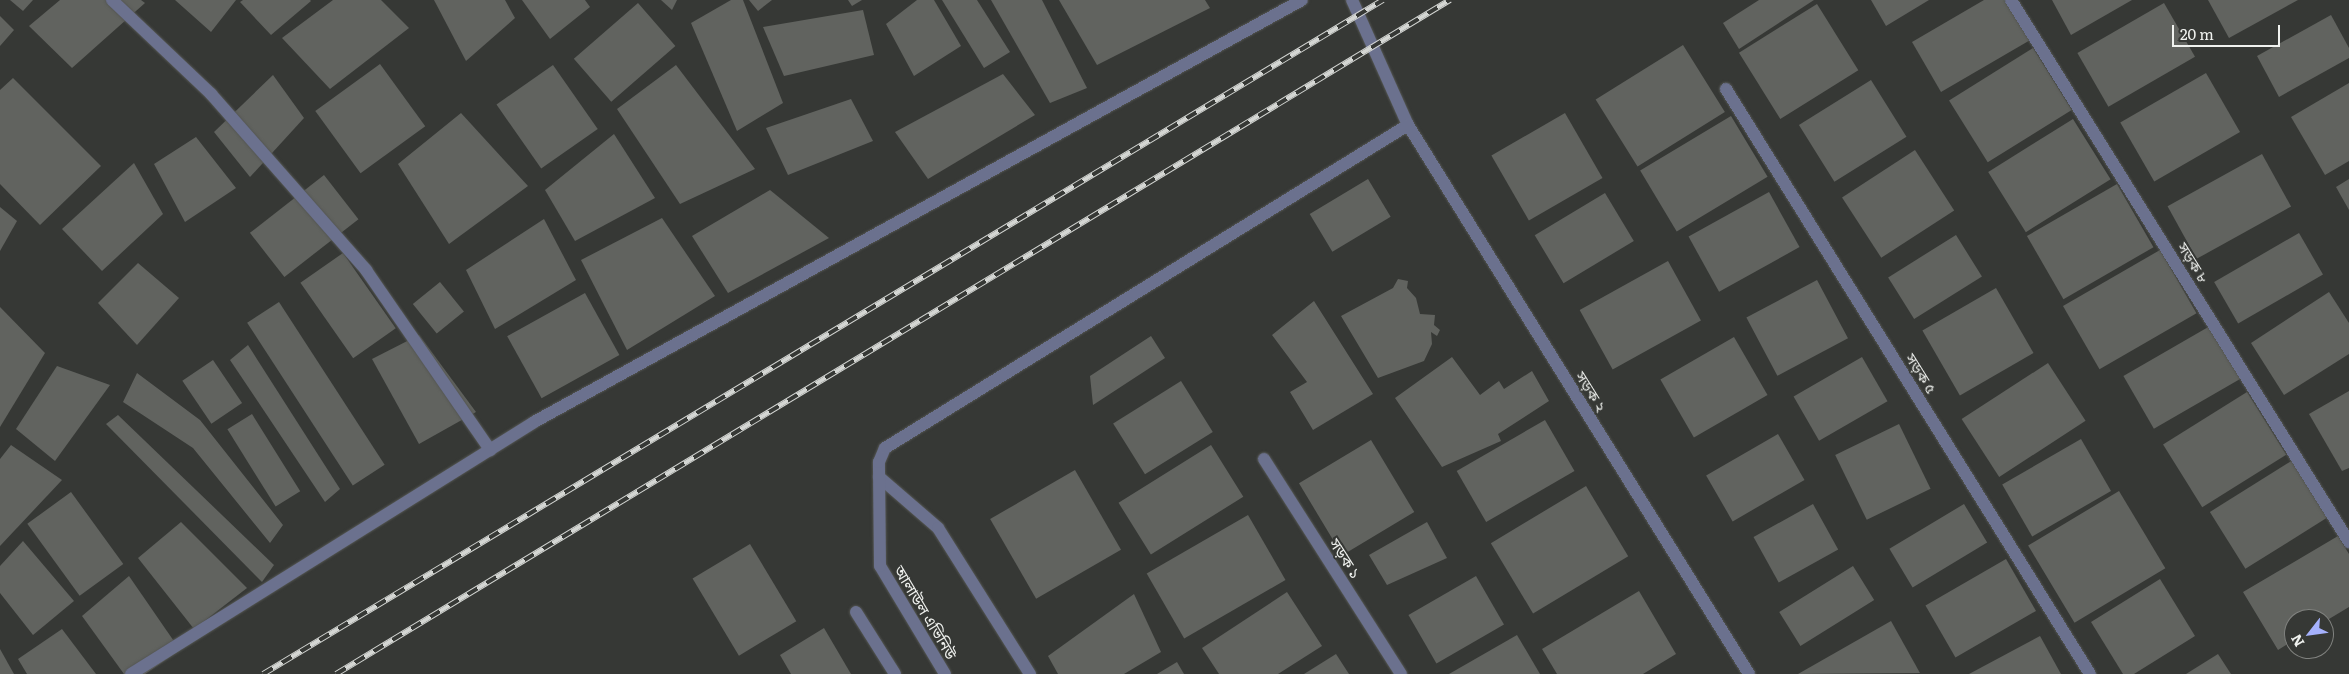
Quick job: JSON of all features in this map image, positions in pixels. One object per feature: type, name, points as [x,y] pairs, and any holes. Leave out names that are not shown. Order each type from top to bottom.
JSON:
[{"type":"street","points":[[112,0],[210,94],[366,270],[490,450]]},
{"type":"street","points":[[131,674],[542,418],[1302,0]]},
{"type":"street","name":"সড়ক ২","points":[[1352,0],[1408,125],[1749,674]]},
{"type":"street","name":"সড়ক ৮","points":[[2011,0],[2349,542]]},
{"type":"street","name":"সড়ক ৫","points":[[1726,90],[2090,674]]},
{"type":"street","name":"আলাউল এভিনিউ","points":[[945,674],[880,566],[879,462],[885,448],[906,433],[1408,125]]},
{"type":"street","name":"সড়ক ১","points":[[1264,459],[1401,674]]},
{"type":"street","points":[[879,477],[938,528],[1030,674]]},
{"type":"street","points":[[856,612],[895,674]]},
{"type":"building","points":[[10,0],[33,0],[23,11]]},
{"type":"building","points":[[60,0],[141,0],[145,3],[72,68],[29,26]]},
{"type":"building","points":[[175,0],[236,0],[211,32]]},
{"type":"building","points":[[243,0],[311,1],[271,35],[240,2]]},
{"type":"building","points":[[333,0],[381,0],[409,28],[330,89],[282,38]]},
{"type":"building","points":[[434,0],[505,0],[515,18],[466,61]]},
{"type":"building","points":[[522,0],[585,0],[590,7],[550,39]]},
{"type":"building","points":[[661,0],[677,0],[672,10]]},
{"type":"building","points":[[731,0],[743,0],[783,103],[737,131],[691,23]]},
{"type":"building","points":[[749,0],[772,0],[758,11]]},
{"type":"building","points":[[848,0],[862,0],[852,6]]},
{"type":"building","points":[[917,0],[934,0],[961,46],[914,76],[886,24]]},
{"type":"building","points":[[942,0],[977,0],[1010,52],[984,68]]},
{"type":"building","points":[[991,0],[1042,0],[1087,88],[1050,103]]},
{"type":"building","points":[[1059,0],[1205,0],[1210,8],[1097,65]]},
{"type":"building","points":[[1759,0],[1814,0],[1739,49],[1723,23]]},
{"type":"building","points":[[1871,0],[1929,0],[1886,26]]},
{"type":"building","points":[[1984,0],[2009,0],[2032,39],[1941,92],[1912,42]]},
{"type":"building","points":[[2052,0],[2132,0],[2071,35]]},
{"type":"building","points":[[2208,0],[2298,0],[2229,38]]},
{"type":"building","points":[[638,3],[675,46],[611,102],[574,59]]},
{"type":"building","points":[[2164,3],[2195,57],[2108,107],[2077,53]]},
{"type":"building","points":[[1817,4],[1858,70],[1780,119],[1739,53]]},
{"type":"building","points":[[863,10],[874,55],[784,76],[763,27]]},
{"type":"building","points":[[2331,15],[2349,48],[2349,58],[2279,97],[2257,56]]},
{"type":"building","points":[[0,16],[14,30],[0,46]]},
{"type":"building","points":[[1683,45],[1725,112],[1638,167],[1596,100]]},
{"type":"building","points":[[2033,48],[2072,110],[1988,162],[1949,100]]},
{"type":"building","points":[[380,64],[425,126],[361,173],[315,111]]},
{"type":"building","points":[[553,65],[598,129],[541,168],[496,105]]},
{"type":"building","points":[[676,65],[755,169],[680,204],[617,109]]},
{"type":"building","points":[[2206,73],[2240,132],[2154,181],[2120,122]]},
{"type":"building","points":[[1003,74],[1035,115],[928,179],[895,132]]},
{"type":"building","points":[[273,75],[304,118],[250,177],[214,132]]},
{"type":"building","points":[[13,78],[101,166],[40,225],[0,184],[0,90]]},
{"type":"building","points":[[1871,80],[1907,137],[1834,182],[1799,125]]},
{"type":"building","points":[[2349,83],[2349,161],[2325,175],[2291,117]]},
{"type":"building","points":[[851,99],[873,141],[788,175],[766,128]]},
{"type":"building","points":[[461,113],[528,186],[449,244],[398,164]]},
{"type":"building","points":[[1565,113],[1602,178],[1529,220],[1491,156]]},
{"type":"building","points":[[1731,116],[1768,177],[1677,231],[1640,171]]},
{"type":"building","points":[[2073,119],[2111,179],[2026,232],[1988,172]]},
{"type":"building","points":[[614,134],[655,198],[575,241],[545,190]]},
{"type":"building","points":[[196,137],[236,188],[185,222],[154,164]]},
{"type":"building","points":[[1915,150],[1954,210],[1881,258],[1842,197]]},
{"type":"building","points":[[2262,154],[2291,206],[2197,259],[2168,206]]},
{"type":"building","points":[[134,163],[163,214],[102,271],[62,229]]},
{"type":"building","points":[[324,175],[358,219],[284,277],[250,233]]},
{"type":"building","points":[[1368,179],[1391,217],[1332,252],[1310,214]]},
{"type":"building","points":[[2349,179],[2349,210],[2336,187]]},
{"type":"building","points":[[2117,184],[2154,247],[2063,299],[2027,236]]},
{"type":"building","points":[[770,190],[829,238],[728,293],[692,236]]},
{"type":"building","points":[[1769,192],[1800,247],[1719,292],[1689,237]]},
{"type":"building","points":[[1605,193],[1634,241],[1564,283],[1535,235]]},
{"type":"building","points":[[0,207],[17,221],[0,251]]},
{"type":"building","points":[[662,218],[715,296],[627,350],[581,260]]},
{"type":"building","points":[[544,219],[576,280],[495,329],[466,270]]},
{"type":"building","points":[[2299,233],[2323,275],[2238,324],[2214,282]]},
{"type":"building","points":[[1956,235],[1982,277],[1914,319],[1888,277]]},
{"type":"building","points":[[2160,250],[2196,313],[2100,369],[2063,306]]},
{"type":"building","points":[[343,253],[396,328],[353,358],[300,283]]},
{"type":"building","points":[[1668,261],[1701,320],[1613,369],[1580,310]]},
{"type":"building","points":[[138,263],[179,298],[137,345],[98,303]]},
{"type":"building","points":[[1398,279],[1408,281],[1407,288],[1416,298],[1420,314],[1435,315],[1434,325],[1440,330],[1437,336],[1431,332],[1432,344],[1424,361],[1378,378],[1341,316],[1393,288]]},
{"type":"building","points":[[1817,280],[1848,338],[1777,376],[1746,318]]},
{"type":"building","points":[[440,282],[464,312],[437,334],[413,304]]},
{"type":"building","points":[[1996,288],[2034,353],[1960,395],[1922,330]]},
{"type":"building","points":[[2329,292],[2349,323],[2349,354],[2284,395],[2251,343]]},
{"type":"building","points":[[585,293],[619,355],[542,398],[507,336]]},
{"type":"building","points":[[1314,301],[1373,394],[1313,430],[1290,392],[1307,382],[1272,335]]},
{"type":"building","points":[[279,302],[385,465],[353,485],[247,323]]},
{"type":"building","points":[[0,307],[45,353],[0,427]]},
{"type":"building","points":[[2210,326],[2240,379],[2154,429],[2123,376]]},
{"type":"building","points":[[419,335],[476,412],[419,444],[372,359]]},
{"type":"building","points":[[1151,336],[1165,358],[1093,405],[1090,376]]},
{"type":"building","points":[[1734,337],[1768,395],[1694,438],[1660,380]]},
{"type":"building","points":[[248,345],[340,489],[325,502],[230,360]]},
{"type":"building","points":[[1452,357],[1480,395],[1499,381],[1504,389],[1532,371],[1549,401],[1498,434],[1501,441],[1442,467],[1395,398]]},
{"type":"building","points":[[1862,357],[1888,401],[1819,441],[1794,396]]},
{"type":"building","points":[[213,360],[242,403],[211,424],[182,381]]},
{"type":"building","points":[[2048,363],[2086,421],[1999,477],[1962,419]]},
{"type":"building","points":[[57,366],[110,385],[55,461],[16,429]]},
{"type":"building","points":[[137,373],[200,420],[283,525],[270,543],[193,448],[123,402]]},
{"type":"building","points":[[1181,381],[1213,432],[1145,474],[1113,423]]},
{"type":"building","points":[[2349,391],[2349,468],[2342,471],[2309,414]]},
{"type":"building","points":[[2247,392],[2286,455],[2202,507],[2163,444]]},
{"type":"building","points":[[252,414],[300,491],[276,507],[227,429]]},
{"type":"building","points":[[118,415],[274,565],[262,582],[106,424]]},
{"type":"building","points":[[1545,420],[1574,471],[1486,522],[1457,471]]},
{"type":"building","points":[[1899,424],[1931,489],[1867,520],[1835,455]]},
{"type":"building","points":[[1778,434],[1804,480],[1733,521],[1706,476]]},
{"type":"building","points":[[2081,439],[2111,491],[2032,536],[2002,484]]},
{"type":"building","points":[[1371,440],[1414,512],[1342,555],[1299,483]]},
{"type":"building","points":[[11,445],[62,480],[0,546],[0,459]]},
{"type":"building","points":[[1211,445],[1243,497],[1151,554],[1119,503]]},
{"type":"building","points":[[2293,460],[2329,517],[2245,569],[2210,512]]},
{"type":"building","points":[[1075,470],[1121,550],[1036,599],[990,519]]},
{"type":"building","points":[[1586,486],[1628,556],[1533,613],[1491,543]]},
{"type":"building","points":[[2119,491],[2165,568],[2074,623],[2028,546]]},
{"type":"building","points":[[71,492],[123,564],[80,596],[27,524]]},
{"type":"building","points":[[1813,504],[1838,549],[1779,582],[1754,537]]},
{"type":"building","points":[[1964,504],[1987,543],[1913,587],[1889,549]]},
{"type":"building","points":[[1248,515],[1286,580],[1184,638],[1147,574]]},
{"type":"building","points":[[181,522],[247,588],[194,629],[138,558]]},
{"type":"building","points":[[1427,522],[1447,558],[1387,585],[1369,555]]},
{"type":"building","points":[[2338,536],[2349,554],[2349,607],[2334,616],[2334,609],[2284,609],[2284,646],[2278,650],[2243,592]]},
{"type":"building","points":[[23,541],[74,601],[33,635],[0,593],[0,566]]},
{"type":"building","points":[[750,544],[796,621],[739,656],[693,579]]},
{"type":"building","points":[[2006,559],[2036,611],[1955,657],[1925,606]]},
{"type":"building","points":[[1853,566],[1874,600],[1800,646],[1779,612]]},
{"type":"building","points":[[129,576],[180,650],[145,674],[124,674],[82,616]]},
{"type":"building","points":[[1476,576],[1504,624],[1436,663],[1408,615]]},
{"type":"building","points":[[2160,579],[2195,636],[2134,674],[2123,674],[2091,622]]},
{"type":"building","points":[[1639,591],[1676,654],[1643,674],[1557,674],[1542,649]]},
{"type":"building","points":[[1287,592],[1322,646],[1278,674],[1219,674],[1202,648]]},
{"type":"building","points":[[1134,594],[1161,652],[1124,674],[1058,674],[1048,656]]},
{"type":"building","points":[[1891,621],[1920,673],[1798,674]]},
{"type":"building","points":[[824,628],[851,674],[791,674],[780,655]]},
{"type":"building","points":[[62,629],[96,674],[27,674],[18,659]]},
{"type":"building","points":[[1517,635],[1540,674],[1449,674]]},
{"type":"building","points":[[2040,636],[2061,674],[1969,674]]},
{"type":"building","points":[[0,649],[14,674],[0,674]]},
{"type":"building","points":[[1336,654],[1349,674],[1304,674]]},
{"type":"building","points":[[2218,654],[2231,674],[2186,674]]},
{"type":"building","points":[[1177,662],[1184,674],[1157,674]]},
{"type":"railway","points":[[263,674],[1383,0]]},
{"type":"railway","points":[[336,674],[1450,0]]}]
